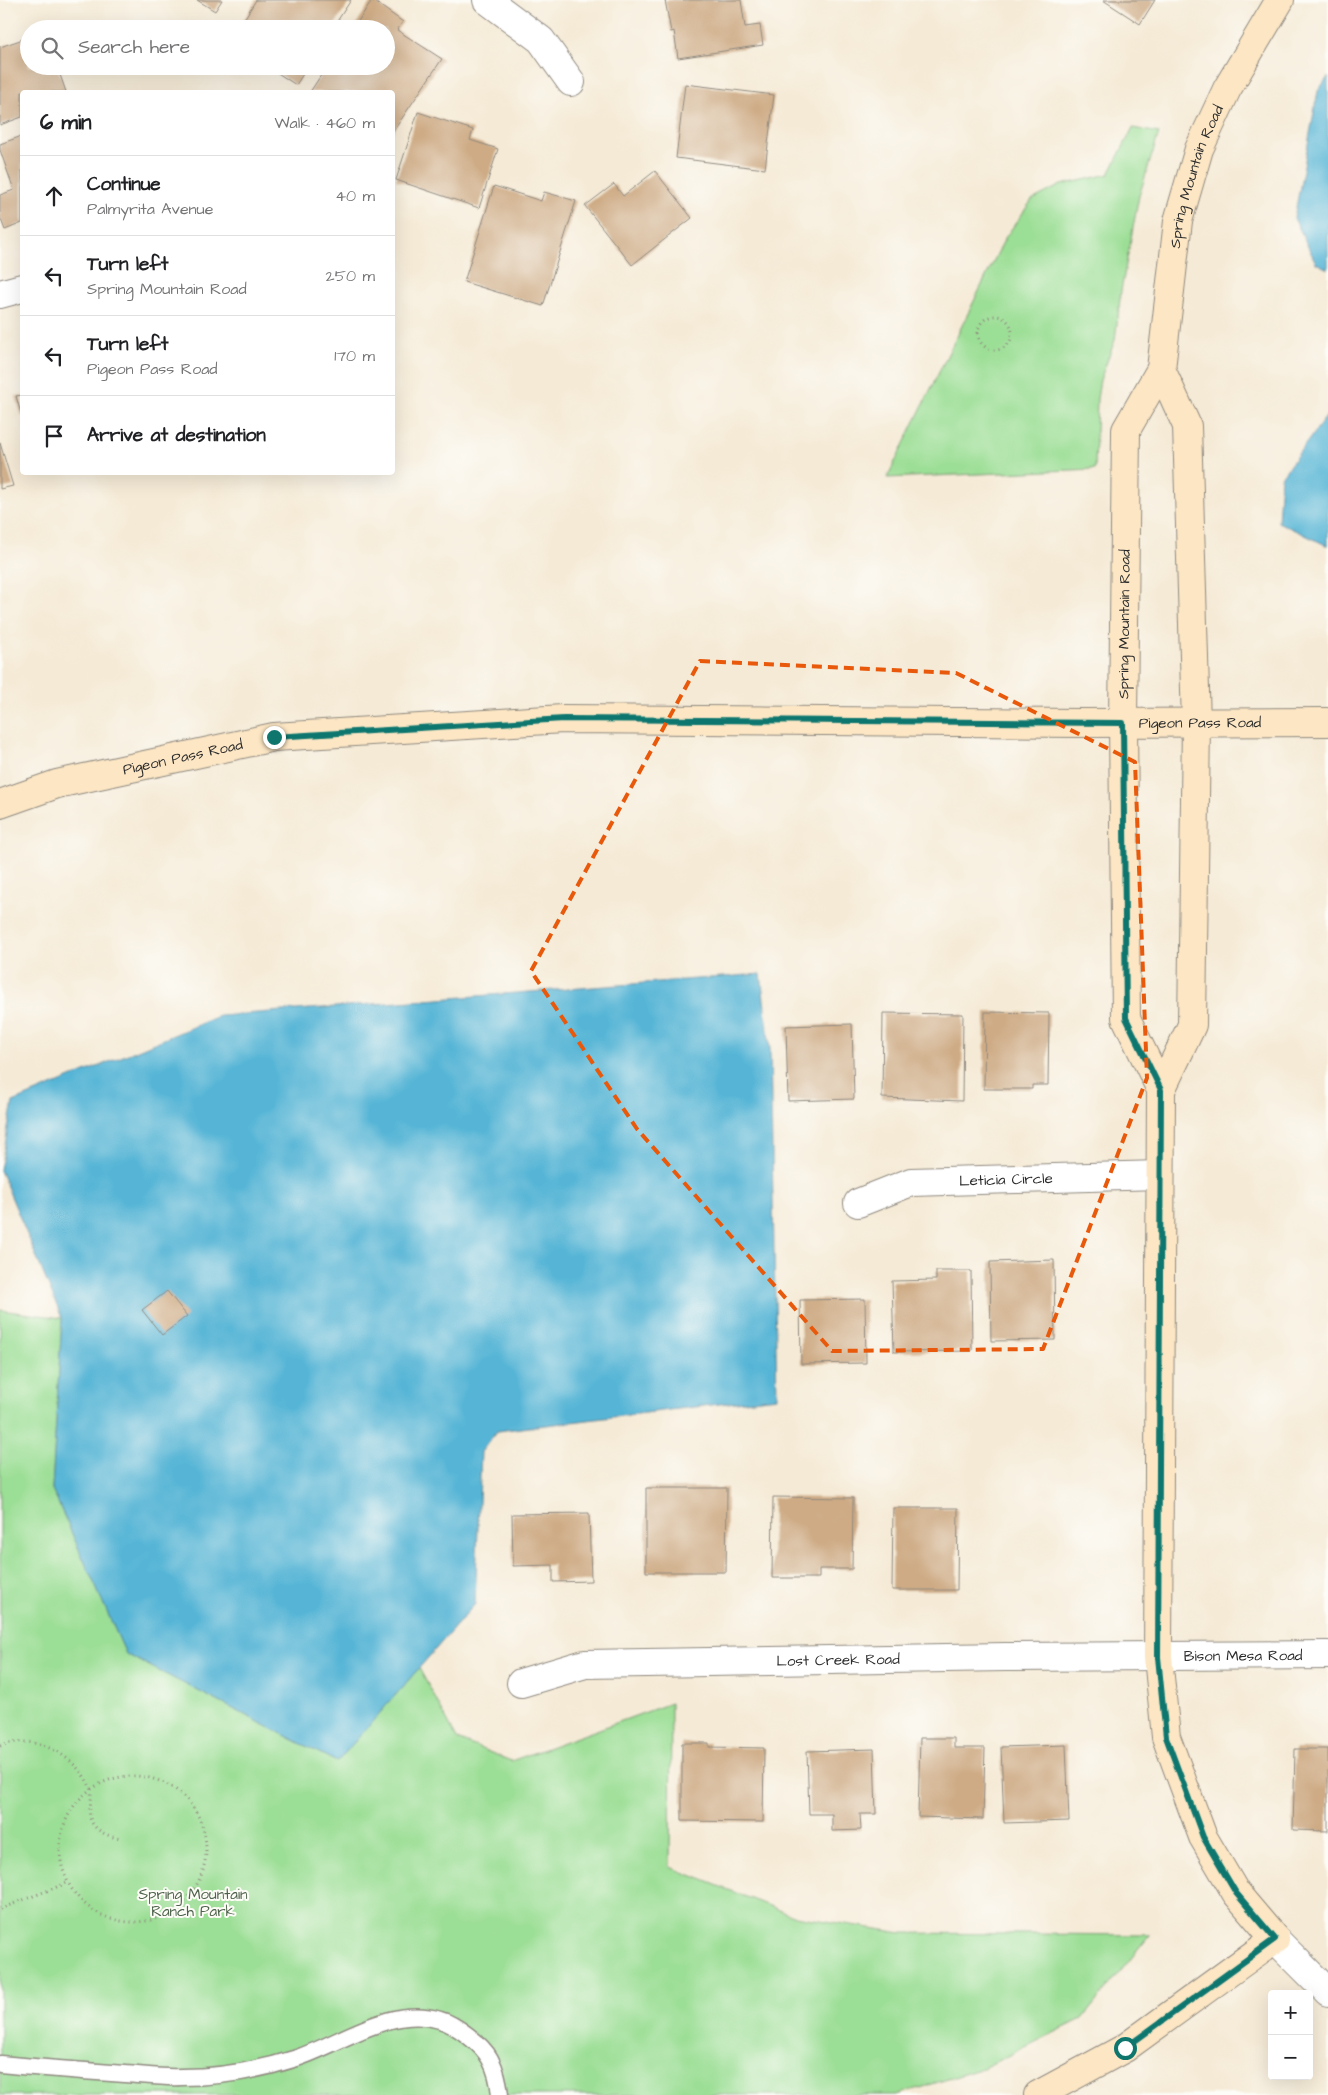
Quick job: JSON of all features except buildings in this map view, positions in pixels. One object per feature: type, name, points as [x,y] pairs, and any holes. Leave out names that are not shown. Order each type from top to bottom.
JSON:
[{"type":"street","points":[[487,0],[541,40],[571,82]]},
{"type":"street","name":"Spring Mountain Road","points":[[1161,1090],[1126,1018],[1123,723],[1126,430],[1161,369],[1178,221],[1200,149],[1228,89],[1280,0]]},
{"type":"street","points":[[0,294],[20,289]]},
{"type":"street","name":"Spring Mountain Road","points":[[1161,369],[1187,426],[1196,723],[1192,1025],[1161,1090],[1158,1657],[1166,1737],[1203,1837],[1236,1893],[1275,1939],[1328,1992]]},
{"type":"street","name":"Pigeon Pass Road","points":[[0,804],[57,784],[274,737],[564,719],[1123,723],[1328,722]]},
{"type":"street","name":"Leticia Circle","points":[[858,1203],[911,1182],[1160,1175]]},
{"type":"street","name":"Bison Mesa Road","points":[[1158,1657],[1328,1656]]},
{"type":"street","name":"Lost Creek Road","points":[[521,1683],[586,1664],[1158,1657]]},
{"type":"street","points":[[1038,2095],[1125,2048],[1275,1939]]},
{"type":"lane","points":[[0,2064],[181,2078],[212,2075],[255,2068],[296,2058],[382,2022],[407,2016],[440,2020],[461,2030],[490,2058],[500,2095]]},
{"type":"path","points":[[991,316],[1002,317],[1010,325],[1012,337],[1005,346],[1000,349],[988,349],[980,341],[979,326],[987,318],[991,316]]},
{"type":"path","points":[[0,1746],[20,1743],[38,1744],[57,1750],[70,1760],[91,1788],[90,1818],[98,1830],[120,1839]]},
{"type":"path","points":[[130,1775],[151,1778],[170,1786],[187,1798],[199,1815],[205,1836],[206,1856],[201,1876],[191,1894],[175,1908],[157,1919],[136,1922],[116,1920],[96,1913],[80,1900],[67,1883],[60,1863],[59,1842],[64,1821],[75,1802],[91,1788],[109,1779],[130,1775]]},
{"type":"path","points":[[0,1909],[67,1883]]},
{"type":"highlighted area","points":[[700,661],[956,673],[1135,762],[1147,1078],[1043,1349],[832,1351],[637,1129],[531,971]]},
{"type":"green space","points":[[1133,128],[1159,133],[1139,196],[1121,291],[1115,340],[1100,380],[1097,399],[1095,469],[887,478],[1005,238],[1032,200],[1061,185],[1109,174]]},
{"type":"green space","name":"Spring Mountain Ranch Park","points":[[0,1310],[62,1318],[52,1489],[126,1654],[337,1762],[419,1668],[457,1739],[511,1761],[671,1703],[670,1867],[795,1916],[902,1933],[1150,1935],[1082,2019],[983,2068],[897,2095],[0,2095]]},
{"type":"water","points":[[1328,77],[1328,269],[1316,263],[1294,218],[1318,91]]},
{"type":"water","points":[[1328,414],[1328,546],[1278,522],[1281,477]]},
{"type":"water","points":[[761,974],[770,1049],[777,1397],[497,1431],[481,1452],[475,1604],[337,1762],[126,1654],[52,1489],[62,1318],[0,1170],[13,1102],[219,1016]]},
{"type":"route","points":[[274,737],[564,719],[1123,723],[1126,1018],[1161,1090],[1158,1657],[1166,1737],[1203,1837],[1236,1893],[1275,1939],[1125,2048]]}]
